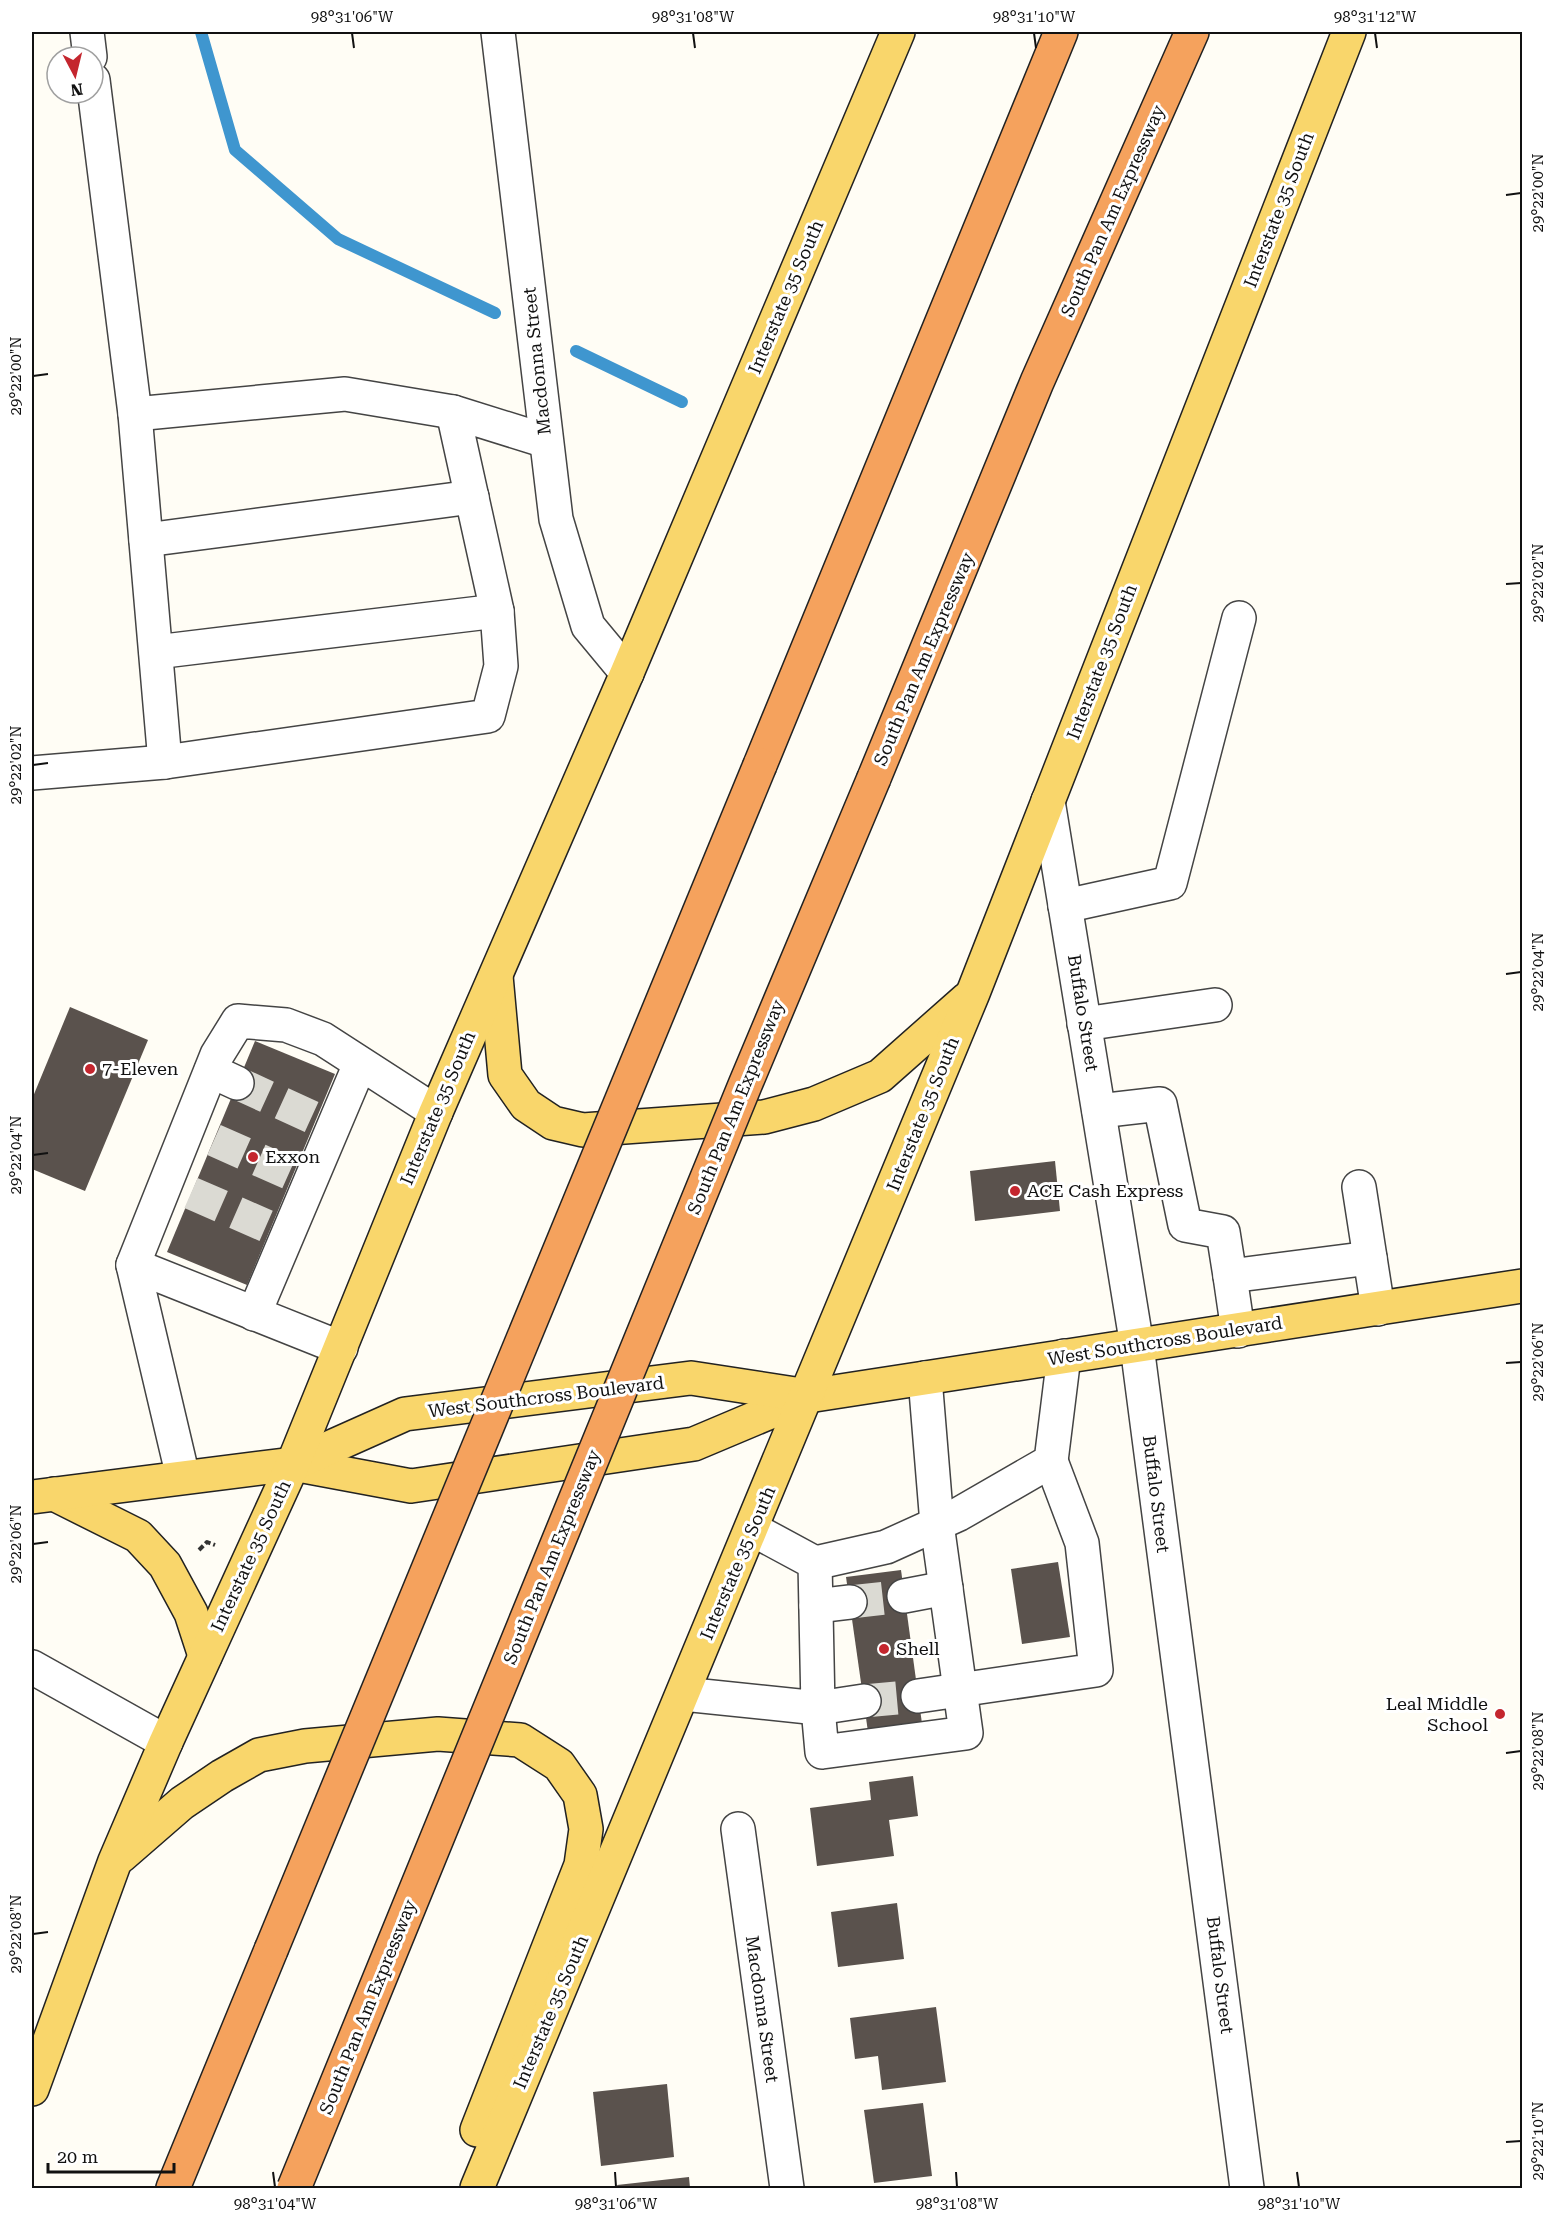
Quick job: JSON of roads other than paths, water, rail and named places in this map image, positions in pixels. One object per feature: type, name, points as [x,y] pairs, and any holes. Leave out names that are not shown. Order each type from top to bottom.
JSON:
[{"type":"highway","points":[[173,2188],[1061,32]]},
{"type":"highway","name":"South Pan Am Expressway","points":[[294,2188],[736,1107],[1037,382],[1192,32]]},
{"type":"main road","name":"Interstate 35 South","points":[[32,2089],[115,1861],[166,1742],[293,1464],[436,1112],[627,673],[898,32]]},
{"type":"main road","name":"Interstate 35 South","points":[[477,2188],[808,1396],[973,993],[1349,32]]},
{"type":"main road","points":[[496,971],[505,1075],[526,1105],[553,1123],[583,1130],[764,1117],[814,1104],[880,1076],[973,993]]},
{"type":"main road","name":"West Southcross Boulevard","points":[[43,1495],[293,1464],[411,1486],[694,1444],[808,1396],[1522,1286]]},
{"type":"main road","name":"West Southcross Boulevard","points":[[293,1464],[405,1414],[691,1378],[808,1396]]},
{"type":"main road","points":[[43,1495],[138,1536],[165,1565],[191,1613],[205,1656]]},
{"type":"main road","points":[[115,1861],[182,1803],[259,1755],[305,1746],[438,1734],[520,1740],[559,1766],[580,1795],[586,1829],[581,1865],[477,2130],[469,2188]]},
{"type":"street","name":"Macdonna Street","points":[[498,32],[556,519],[588,626],[627,673]]},
{"type":"street","points":[[96,105],[135,414],[165,762]]},
{"type":"street","points":[[135,414],[345,394],[453,412],[546,441]]},
{"type":"street","points":[[32,773],[165,762],[488,716],[501,666],[497,611],[453,412]]},
{"type":"street","points":[[146,540],[472,497]]},
{"type":"street","points":[[156,652],[497,611]]},
{"type":"street","points":[[1065,906],[1170,884],[1239,618]]},
{"type":"street","name":"Buffalo Street","points":[[1048,801],[1137,1346],[1248,2188]]},
{"type":"street","points":[[1084,1024],[1215,1005]]},
{"type":"street","points":[[183,1476],[133,1265],[178,1188],[224,1077],[217,1055],[238,1021],[286,1025],[323,1039],[436,1112]]},
{"type":"street","points":[[254,1314],[279,1232],[301,1179],[325,1123],[360,1064]]},
{"type":"street","points":[[1099,1111],[1160,1104],[1185,1225],[1223,1232],[1238,1331]]},
{"type":"street","points":[[1359,1187],[1378,1309]]},
{"type":"street","points":[[1230,1276],[1370,1258]]},
{"type":"street","points":[[133,1265],[340,1348]]},
{"type":"street","points":[[918,1696],[1096,1670],[1082,1543],[1051,1461],[1064,1356]]},
{"type":"street","points":[[815,1563],[818,1708],[822,1752],[966,1733],[937,1524],[925,1378]]},
{"type":"street","points":[[752,1529],[815,1563],[886,1547],[959,1514],[1051,1461]]},
{"type":"street","points":[[904,1596],[946,1588]]},
{"type":"street","points":[[816,1606],[850,1602]]},
{"type":"street","points":[[32,1667],[166,1742]]},
{"type":"street","points":[[683,1694],[818,1708],[864,1701]]},
{"type":"street","name":"Macdonna Street","points":[[738,1829],[787,2188]]},
{"type":"waterway","points":[[201,32],[235,150],[338,239],[495,313]]},
{"type":"waterway","points":[[576,351],[682,402]]},
{"type":"tunnel","points":[[237,1083],[316,1119]]},
{"type":"tunnel","points":[[214,1140],[293,1175]]},
{"type":"tunnel","points":[[191,1193],[271,1228]]},
{"type":"tunnel","points":[[850,1602],[904,1596]]},
{"type":"tunnel","points":[[864,1701],[918,1696]]},
{"type":"place","name":"7-Eleven","points":[[90,1069]]},
{"type":"place","name":"Exxon","points":[[253,1157]]},
{"type":"place","name":"ACE Cash Express","points":[[1015,1191]]},
{"type":"place","name":"Shell","points":[[884,1649]]},
{"type":"place","name":"Leal Middle School","points":[[1500,1714]]}]
